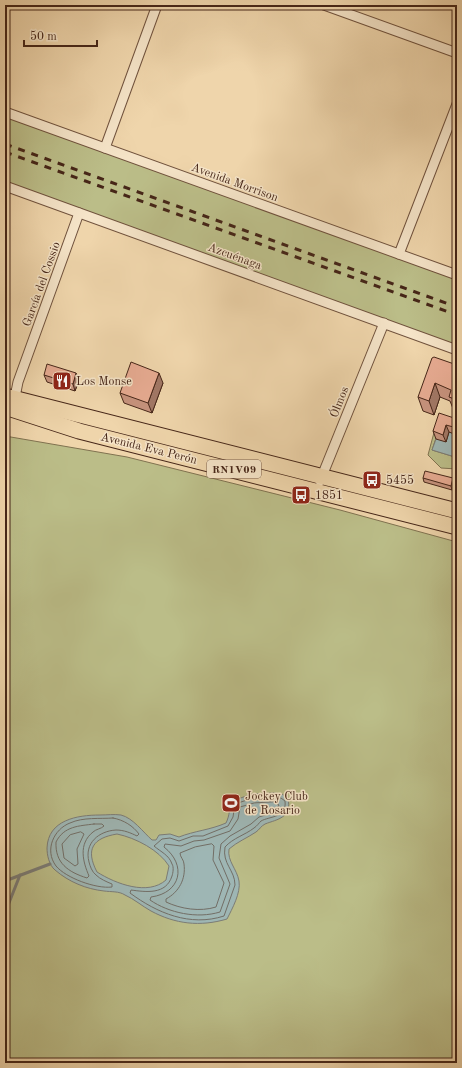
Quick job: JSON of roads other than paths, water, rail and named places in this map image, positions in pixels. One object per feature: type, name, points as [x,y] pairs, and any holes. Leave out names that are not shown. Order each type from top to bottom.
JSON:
[{"type":"main road","name":"Avenida Eva Perón","points":[[9,403],[321,476],[457,511]]},
{"type":"main road","name":"Avenida Eva Perón","points":[[9,403],[79,431],[317,490],[457,527]]},
{"type":"street","points":[[105,148],[157,5]]},
{"type":"street","points":[[324,5],[337,7],[457,53]]},
{"type":"street","points":[[399,254],[457,104]]},
{"type":"street","name":"Avenida Morrison","points":[[5,112],[457,275]]},
{"type":"street","name":"Azcuénaga","points":[[5,186],[457,350]]},
{"type":"street","name":"García del Cossio","points":[[9,403],[79,213]]},
{"type":"street","name":"Ólmos","points":[[317,490],[321,476],[384,323]]},
{"type":"water","points":[[449,432],[457,435],[457,450],[455,457],[432,450],[436,439]]},
{"type":"water","points":[[252,794],[282,794],[288,798],[288,810],[283,817],[264,825],[256,832],[229,849],[229,857],[239,881],[239,891],[227,919],[207,923],[188,923],[169,919],[151,911],[132,898],[118,892],[91,889],[72,881],[55,870],[51,865],[47,854],[47,848],[52,831],[58,825],[73,818],[91,815],[121,815],[134,822],[152,840],[156,840],[159,835],[170,834],[179,837],[226,823],[232,801]],"holes":[[[117,834],[132,838],[153,850],[165,860],[169,866],[166,880],[159,885],[141,888],[113,881],[97,872],[93,864],[92,857],[94,846],[102,838]]]},
{"type":"waterway","points":[[5,881],[50,864]]},
{"type":"waterway","points":[[5,913],[20,875]]},
{"type":"railway","points":[[5,144],[457,307]]},
{"type":"railway","points":[[5,152],[457,315]]},
{"type":"place","name":"Los Monse","points":[[62,381]]},
{"type":"place","name":"5455","points":[[372,480]]},
{"type":"place","name":"1851","points":[[301,495]]},
{"type":"place","name":"Jockey Club de Rosario","points":[[231,803]]}]
